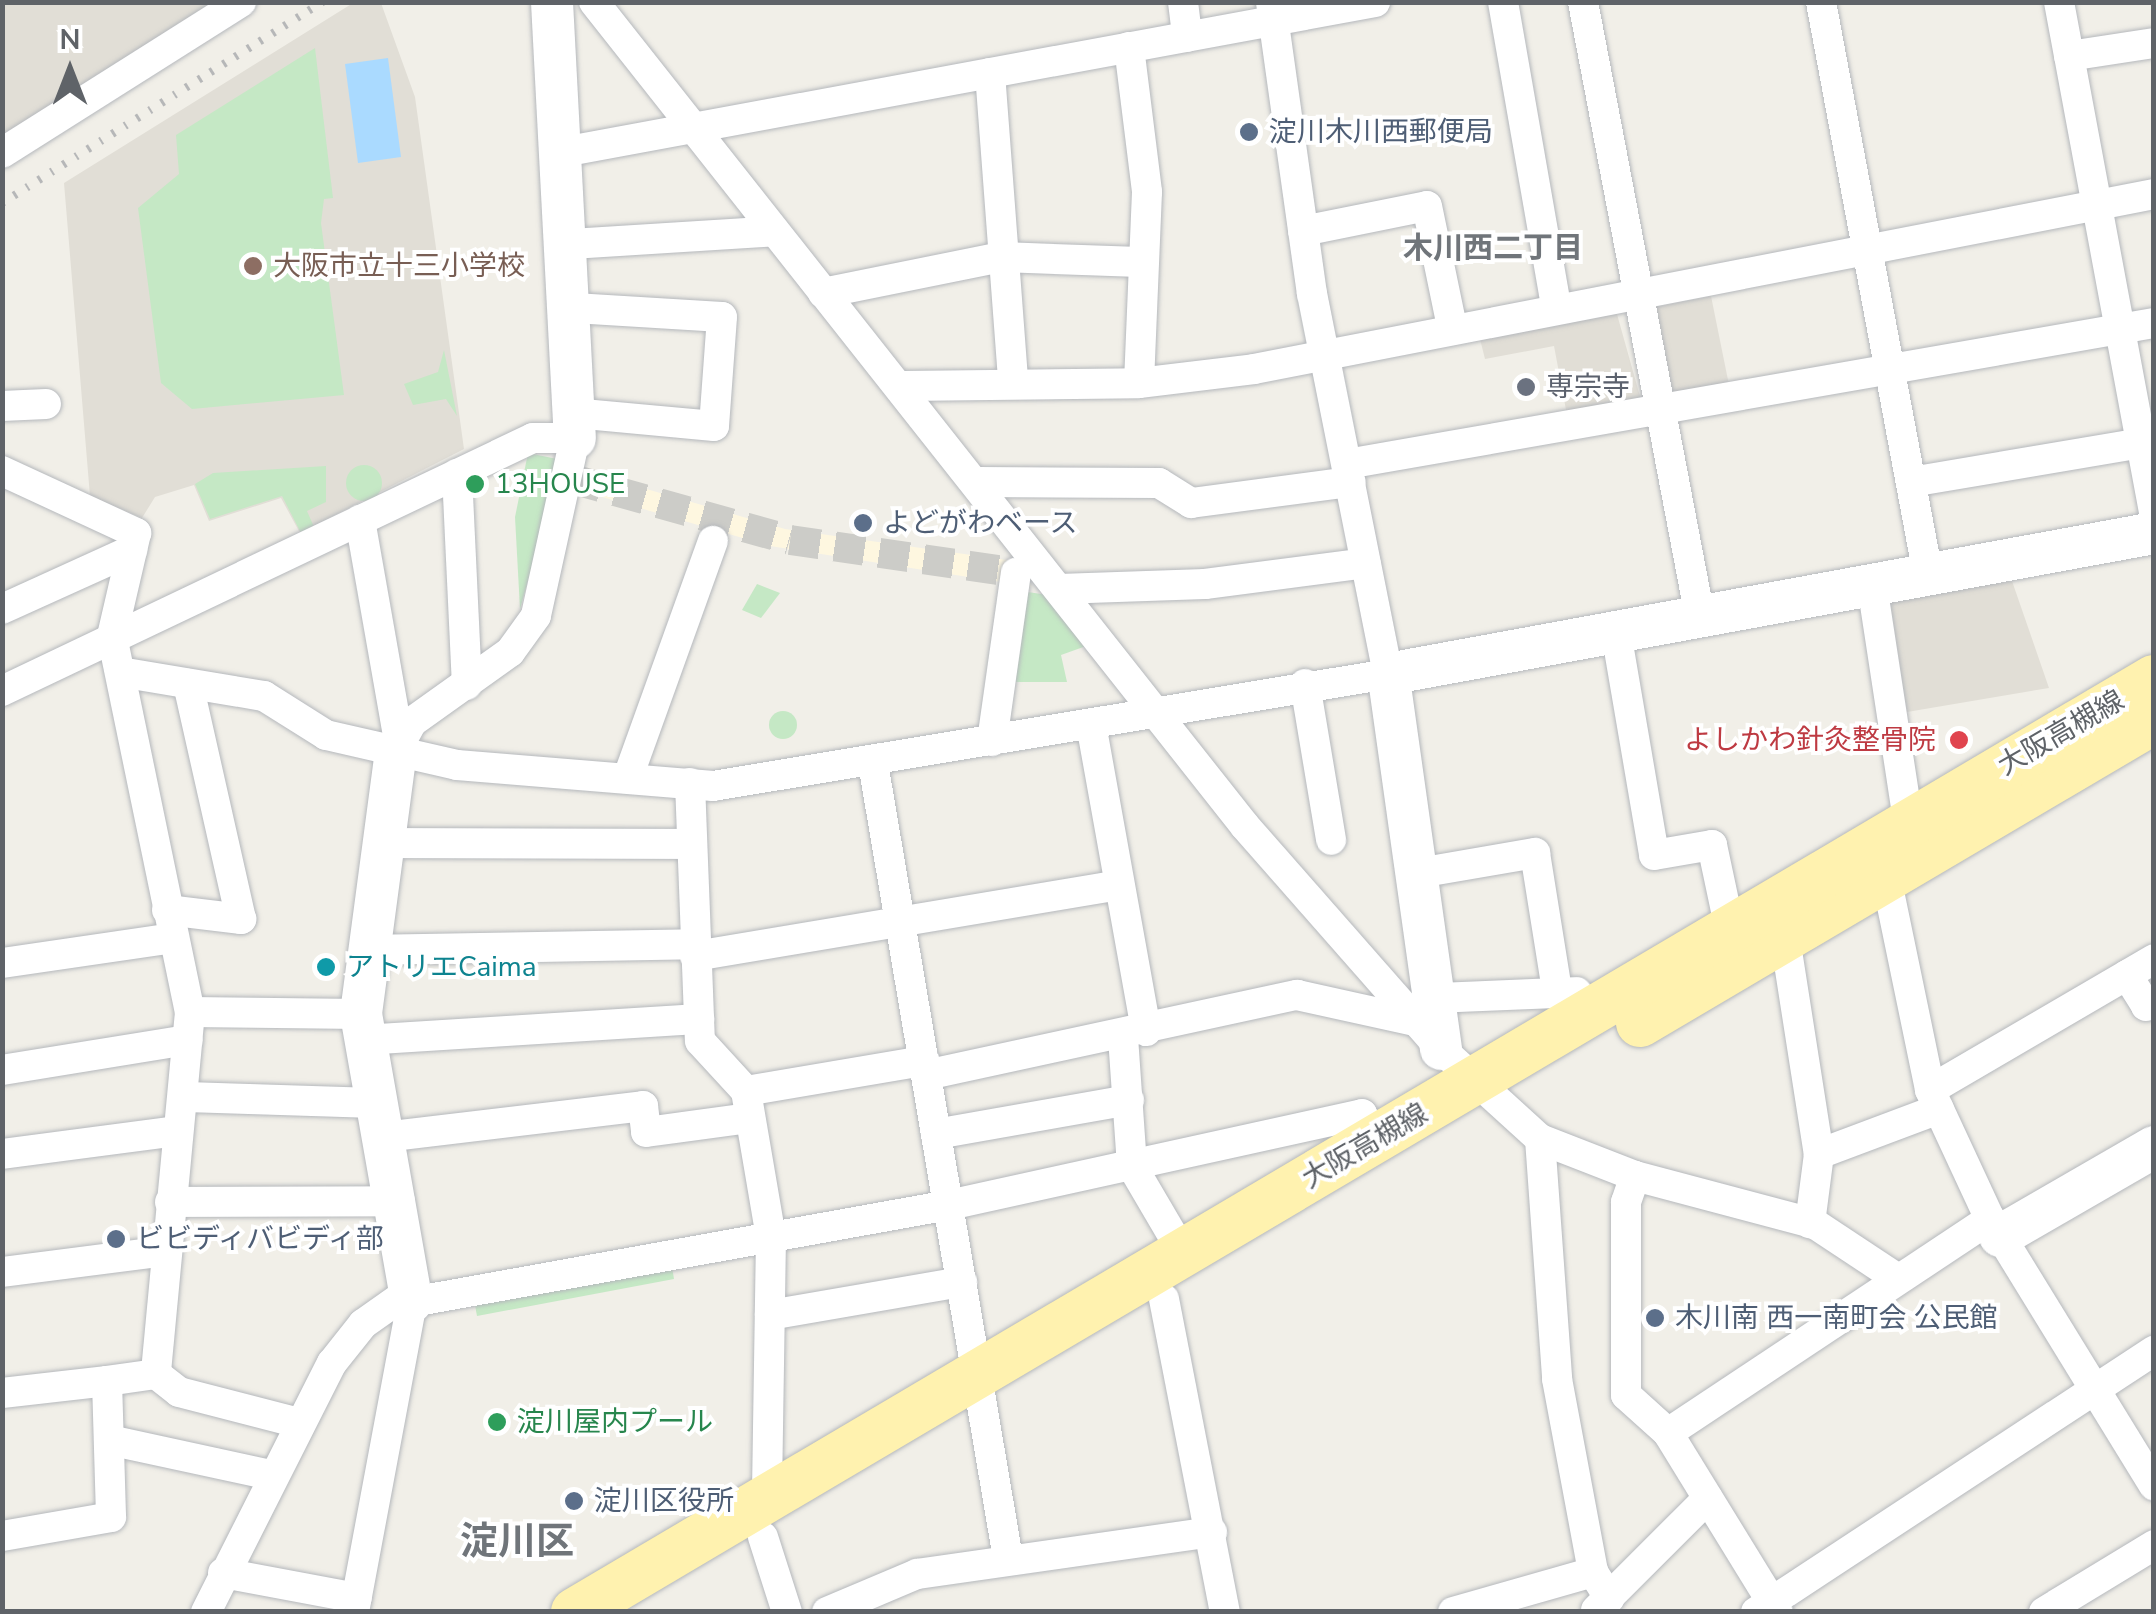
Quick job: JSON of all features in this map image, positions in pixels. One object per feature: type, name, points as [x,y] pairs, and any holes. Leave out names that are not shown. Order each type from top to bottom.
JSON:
[{"type":"main road","name":"大阪高槻線","points":[[575,1612],[765,1519],[981,1392],[1164,1299],[1488,1094],[1618,999],[1908,821],[2154,679]]},
{"type":"main road","name":"大阪高槻線","points":[[981,1392],[1183,1252],[1376,1140],[1488,1094],[1785,938],[2154,720]]},
{"type":"main road","name":"大阪高槻線","points":[[636,1612],[765,1519]]},
{"type":"street","points":[[2,153],[241,2]]},
{"type":"street","points":[[398,746],[536,616],[575,425],[571,244],[552,2]]},
{"type":"street","points":[[594,2],[823,293],[904,386],[978,482],[1038,578],[1160,710],[1245,826],[1430,1023],[1488,1094],[1540,1139],[1635,1176],[1810,1222],[1895,1277]]},
{"type":"street","points":[[1183,2],[1187,36]]},
{"type":"street","points":[[563,152],[698,134],[1187,36],[1273,11],[1376,2]]},
{"type":"street","points":[[1503,2],[1556,306]]},
{"type":"street","points":[[1583,2],[1633,291],[1700,617]]},
{"type":"street","points":[[1821,2],[1928,575]]},
{"type":"street","points":[[2059,2],[2121,329],[2148,442],[2154,512]]},
{"type":"street","points":[[1273,11],[1303,231],[1388,674],[1419,873],[1430,1023]]},
{"type":"street","points":[[2069,56],[2154,43]]},
{"type":"street","points":[[1129,47],[1147,192],[1140,262],[1140,383]]},
{"type":"street","points":[[990,73],[1000,128],[1001,257],[1013,382]]},
{"type":"street","points":[[904,386],[1140,383],[1326,352],[2154,194]]},
{"type":"street","points":[[1303,231],[1428,206],[1452,327]]},
{"type":"street","points":[[571,244],[775,232]]},
{"type":"street","points":[[823,293],[1001,257],[1140,262]]},
{"type":"street","points":[[2,691],[533,438],[575,425],[714,426],[722,317],[574,308]]},
{"type":"street","points":[[978,482],[1159,482],[1191,503],[1660,408],[2154,323]]},
{"type":"street","points":[[2,406],[46,404]]},
{"type":"street","points":[[1911,482],[2148,442]]},
{"type":"street","points":[[2,470],[136,533],[112,636],[126,673],[120,704],[189,1026],[186,1097],[176,1131],[156,1374]]},
{"type":"street","points":[[457,474],[467,685]]},
{"type":"street","points":[[223,1573],[356,1605],[411,1296],[400,1201],[362,1027],[366,950],[389,843],[398,746],[360,520]]},
{"type":"street","points":[[126,673],[264,696],[326,734],[690,783],[873,763],[1305,684],[1388,674],[2154,533]]},
{"type":"street","points":[[628,776],[713,540]]},
{"type":"street","points":[[2,609],[132,550]]},
{"type":"street","points":[[1038,578],[1205,584],[1366,563]]},
{"type":"street","points":[[992,741],[1038,578]]},
{"type":"street","points":[[1872,585],[1908,821],[1886,877],[1934,1100],[1995,1227],[2154,1486]]},
{"type":"street","points":[[1616,632],[1654,855],[1712,845],[1730,930]]},
{"type":"street","points":[[2,963],[170,924],[241,919],[188,684]]},
{"type":"street","points":[[1305,684],[1331,840]]},
{"type":"street","points":[[1091,724],[1135,1034],[1129,1100],[1132,1166],[1183,1252]]},
{"type":"street","points":[[873,763],[1008,1559]]},
{"type":"street","points":[[690,783],[688,844],[700,1041],[748,1105],[771,1237],[765,1519],[787,1612]]},
{"type":"street","points":[[389,843],[688,844]]},
{"type":"street","points":[[1419,873],[1535,853],[1557,990]]},
{"type":"street","points":[[366,950],[695,950],[900,923],[1115,886]]},
{"type":"street","points":[[1785,938],[1819,1154],[1810,1222]]},
{"type":"street","points":[[1819,1154],[1934,1100],[2154,959]]},
{"type":"street","points":[[2127,975],[2146,1006],[2154,1004]]},
{"type":"street","points":[[186,1097],[380,1120],[642,1106],[646,1132],[748,1105],[925,1068],[1135,1034],[1298,995],[1430,1023],[1557,990],[1618,999]]},
{"type":"street","points":[[2,1070],[189,1026],[362,1027],[699,1019]]},
{"type":"street","points":[[936,1134],[1129,1100]]},
{"type":"street","points":[[206,1612],[271,1475],[352,1336],[411,1296],[949,1205],[1362,1114],[1376,1140]]},
{"type":"street","points":[[2,1154],[176,1131]]},
{"type":"street","points":[[1540,1139],[1557,1379],[1598,1594]]},
{"type":"street","points":[[1668,1433],[1895,1277],[2154,1147]]},
{"type":"street","points":[[1635,1176],[1626,1202],[1626,1395],[1668,1433],[1769,1608],[2092,1387],[2154,1351]]},
{"type":"street","points":[[170,1202],[400,1201]]},
{"type":"street","points":[[2,1272],[166,1251]]},
{"type":"street","points":[[770,1315],[962,1282]]},
{"type":"street","points":[[1164,1299],[1225,1612]]},
{"type":"street","points":[[2,1393],[156,1374],[179,1392],[299,1423]]},
{"type":"street","points":[[2,1536],[111,1517],[107,1380]]},
{"type":"street","points":[[109,1440],[271,1475]]},
{"type":"street","points":[[1453,1612],[1598,1594],[1708,1498]]},
{"type":"street","points":[[827,1612],[916,1574],[1212,1532]]},
{"type":"street","points":[[2044,1612],[2154,1545]]},
{"type":"shaded area","points":[[3,2],[211,2],[211,3],[3,135]]},
{"type":"shaded area","name":"大阪市立十三小学校","points":[[353,3],[381,3],[415,97],[464,449],[300,533],[281,498],[209,521],[194,485],[155,497],[142,518],[90,496],[64,183]]},
{"type":"shaded area","points":[[1711,296],[1729,385],[1669,397],[1651,308]]},
{"type":"shaded area","points":[[1615,307],[1641,400],[1567,415],[1554,346],[1485,359],[1479,335]]},
{"type":"shaded area","points":[[591,473],[785,529],[1021,562],[1032,587],[770,546],[585,492]]},
{"type":"shaded area","points":[[2012,581],[2049,688],[1907,712],[1890,600]]},
{"type":"green space","points":[[315,48],[333,198],[324,199],[321,223],[344,395],[192,409],[161,383],[138,208],[179,174],[176,135]]},
{"type":"green space","points":[[444,350],[457,416],[446,399],[413,405],[404,384],[438,372]]},
{"type":"green space","points":[[528,453],[562,460],[520,609],[515,517]]},
{"type":"green space","points":[[364,465],[377,470],[382,483],[377,496],[364,501],[351,496],[346,483],[351,470]]},
{"type":"green space","points":[[326,466],[326,502],[307,511],[314,527],[301,533],[282,496],[210,519],[195,484],[213,473]]},
{"type":"green space","points":[[757,584],[780,593],[761,618],[742,610]]},
{"type":"green space","points":[[1021,591],[1048,595],[1089,645],[1061,655],[1067,682],[1009,682]]},
{"type":"green space","points":[[783,711],[793,715],[797,725],[793,735],[783,739],[773,735],[769,725],[773,715]]},
{"type":"green space","points":[[672,1267],[674,1279],[477,1316],[475,1305]]},
{"type":"water","points":[[388,58],[401,157],[358,163],[345,64]]},
{"type":"tunnel","points":[[572,479],[790,540],[1026,574]]},
{"type":"railway","points":[[2,203],[323,2]]},
{"type":"place","name":"淀川木川西郵便局","points":[[1249,132]]},
{"type":"place","name":"大阪市立十三小学校","points":[[253,266]]},
{"type":"place","name":"専宗寺","points":[[1526,387]]},
{"type":"place","name":"13HOUSE","points":[[475,484]]},
{"type":"place","name":"よどがわベース","points":[[863,523]]},
{"type":"place","name":"よしかわ針灸整骨院","points":[[1959,740]]},
{"type":"place","name":"アトリエCaima","points":[[326,967]]},
{"type":"place","name":"ビビディバビディ部","points":[[116,1239]]},
{"type":"place","name":"木川南 西一南町会 公民館","points":[[1655,1318]]},
{"type":"place","name":"淀川屋内プール","points":[[497,1422]]},
{"type":"place","name":"淀川区役所","points":[[574,1501]]},
{"type":"district","name":"木川西二丁目","points":[[1493,249]]},
{"type":"district","name":"淀川区","points":[[517,1542]]}]
